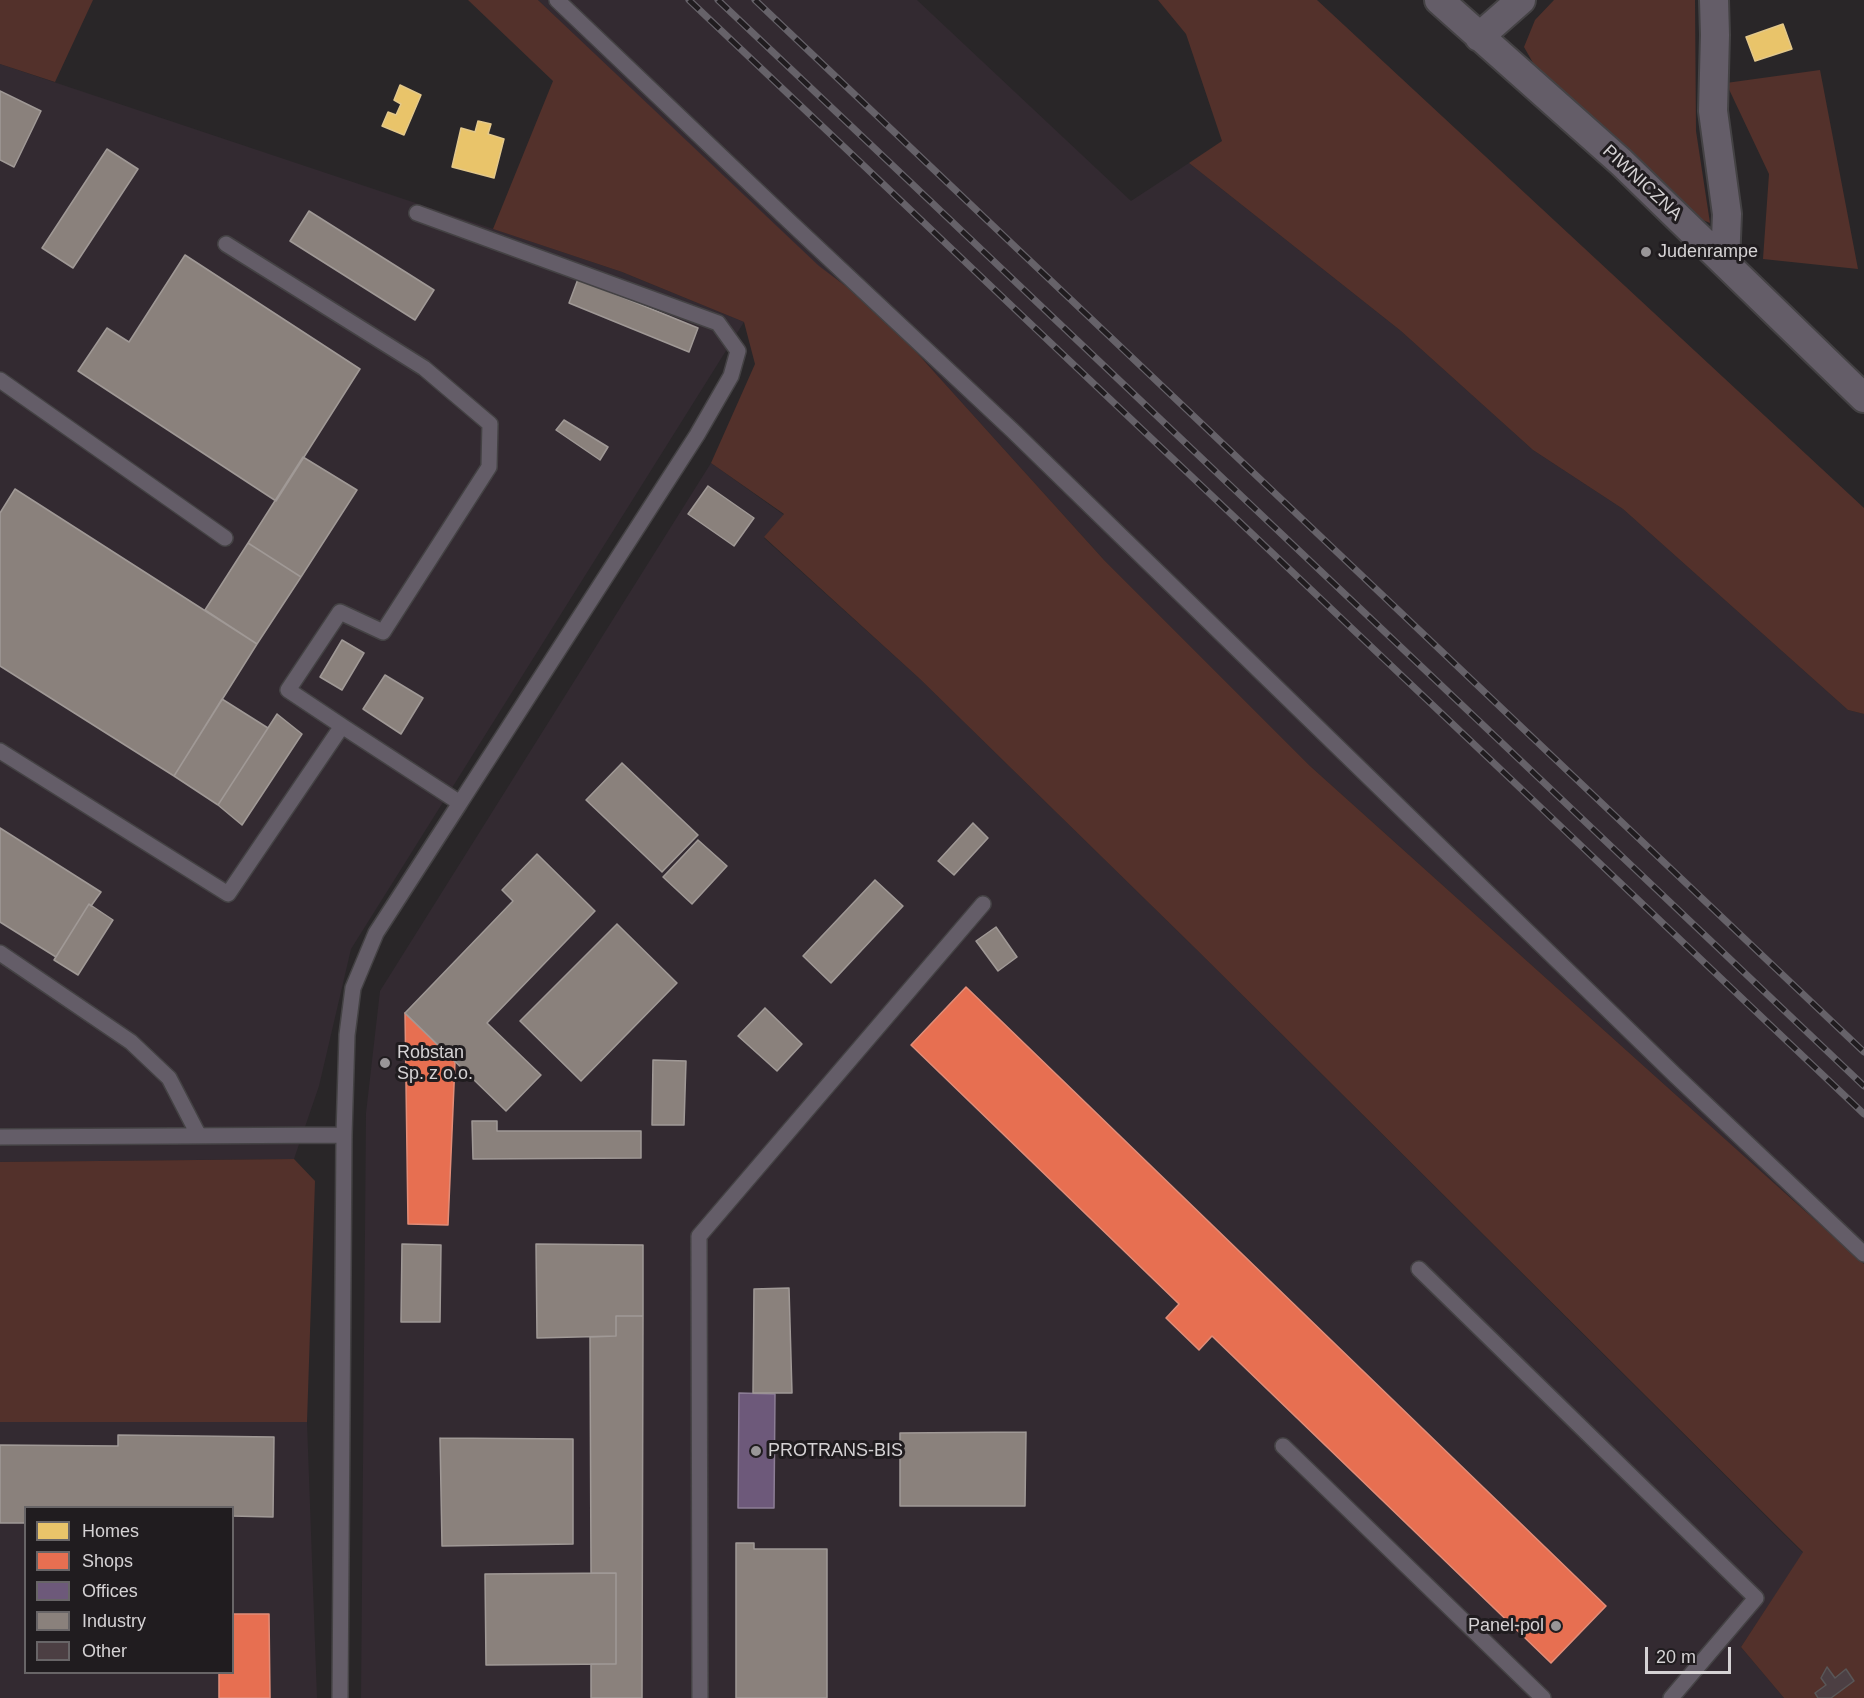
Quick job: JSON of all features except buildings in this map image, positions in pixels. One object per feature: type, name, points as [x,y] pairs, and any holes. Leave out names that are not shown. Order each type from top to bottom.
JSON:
[{"type":"street","name":"PIWNICZNA","points":[[1439,0],[1621,162],[1864,398]]},
{"type":"street","points":[[1479,37],[1521,0]]},
{"type":"street","points":[[1714,0],[1713,111],[1727,214],[1725,263]]},
{"type":"lane","points":[[557,0],[1012,430],[1659,1059],[1864,1254]]},
{"type":"lane","points":[[340,1698],[344,1135],[347,1035],[353,988],[376,933],[696,435],[731,376],[738,351],[718,323],[417,213]]},
{"type":"lane","points":[[226,244],[423,368],[490,424],[489,467],[383,632],[340,612],[288,690],[460,804]]},
{"type":"lane","points":[[0,380],[225,538]]},
{"type":"lane","points":[[0,750],[228,894],[342,726]]},
{"type":"lane","points":[[700,1698],[699,1236],[983,904]]},
{"type":"lane","points":[[0,953],[131,1042],[169,1078],[199,1136]]},
{"type":"lane","points":[[0,1137],[344,1135]]},
{"type":"lane","points":[[1419,1269],[1756,1598],[1671,1698]]},
{"type":"lane","points":[[1283,1446],[1543,1698]]},
{"type":"shaded area","points":[[0,0],[93,0],[55,82],[0,64]]},
{"type":"shaded area","points":[[468,0],[538,0],[819,266],[880,312],[1104,560],[1310,766],[1864,1264],[1864,1698],[1784,1698],[1741,1647],[1803,1552],[1196,949],[920,679],[764,537],[784,514],[711,463],[755,364],[744,322],[622,272],[493,229],[553,81]]},
{"type":"shaded area","points":[[538,0],[917,0],[1131,201],[1189,163],[1401,331],[1533,450],[1623,509],[1848,710],[1864,714],[1864,1264],[1310,766],[1104,560],[880,312],[819,267]]},
{"type":"shaded area","points":[[1158,0],[1317,0],[1864,508],[1864,714],[1848,710],[1623,509],[1533,450],[1401,331],[1189,163],[1222,141],[1186,34]]},
{"type":"shaded area","points":[[1554,0],[1695,0],[1696,131],[1710,223],[1693,216],[1544,82],[1524,47],[1535,20]]},
{"type":"shaded area","points":[[0,64],[622,272],[744,322],[351,949],[319,1086],[294,1159],[0,1162]]},
{"type":"shaded area","points":[[1820,70],[1858,269],[1763,259],[1769,174],[1726,83]]},
{"type":"shaded area","points":[[711,463],[784,515],[764,538],[920,679],[1196,949],[1803,1553],[1741,1647],[1784,1698],[361,1698],[366,1113],[380,991]]},
{"type":"shaded area","points":[[294,1159],[315,1181],[307,1422],[0,1422],[0,1162]]},
{"type":"shaded area","points":[[0,1422],[307,1422],[317,1698],[0,1698]]},
{"type":"railway","points":[[689,0],[1864,1114]]},
{"type":"railway","points":[[718,0],[1864,1086]]},
{"type":"railway","points":[[755,0],[1864,1052]]},
{"type":"place","name":"Judenrampe","points":[[1646,252]]},
{"type":"place","name":"Robstan Sp. z o.o.","points":[[385,1063]]},
{"type":"place","name":"PROTRANS-BIS","points":[[756,1451]]},
{"type":"place","name":"Panel-pol","points":[[1556,1626]]}]
